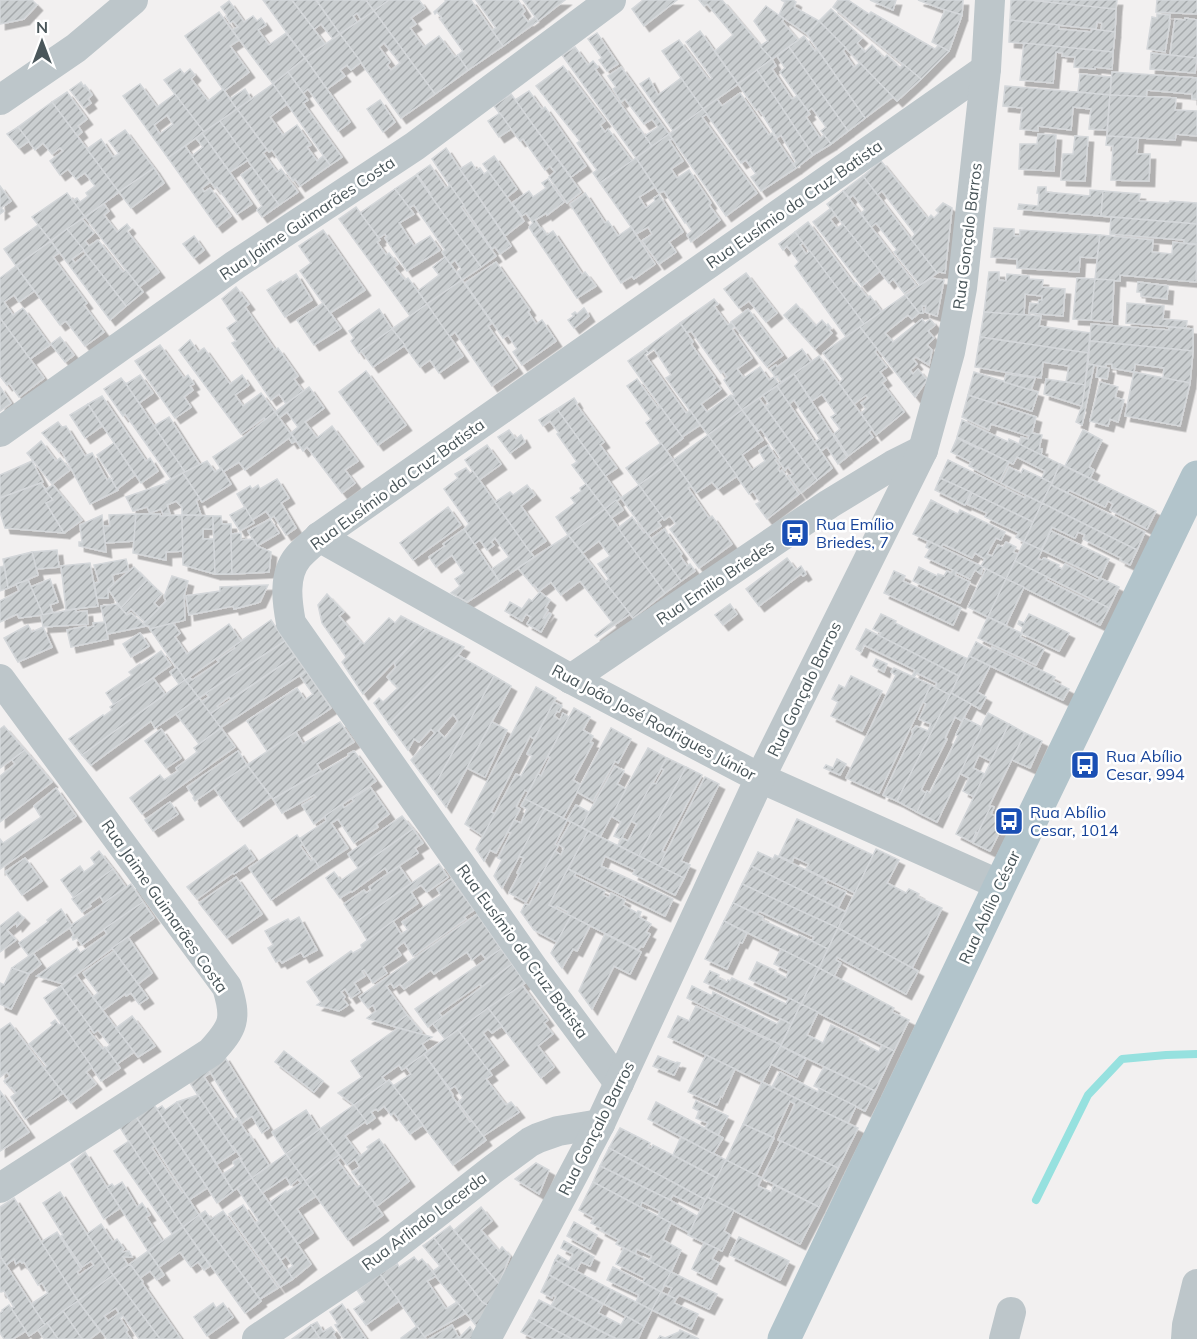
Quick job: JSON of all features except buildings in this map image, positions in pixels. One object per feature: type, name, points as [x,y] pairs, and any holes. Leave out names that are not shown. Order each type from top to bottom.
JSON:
[{"type":"main road","name":"Rua Abílio César","points":[[784,1339],[1197,477]]},
{"type":"street","points":[[7,86],[76,48],[133,0]]},
{"type":"street","name":"Rua Jaime Guimarães Costa","points":[[0,432],[236,265],[415,146],[610,0]]},
{"type":"street","name":"Rua Gonçalo Barros","points":[[486,1339],[600,1124],[760,778],[923,450],[950,352],[962,288],[986,69],[990,0]]},
{"type":"street","name":"Rua Eusímio da Cruz Batista","points":[[619,1083],[534,969],[291,623],[287,580],[296,559],[319,537],[986,69]]},
{"type":"street","name":"Rua Emilio Briedes","points":[[571,679],[829,504],[877,474],[923,450]]},
{"type":"street","name":"Rua João José Rodrigues Júnior","points":[[319,537],[571,679],[760,778],[1000,885]]},
{"type":"street","name":"Rua Jaime Guimarães Costa","points":[[0,679],[227,987],[232,1005],[232,1023],[223,1039],[211,1052],[0,1188]]},
{"type":"street","name":"Rua Arlindo Lacerda","points":[[257,1339],[387,1252],[530,1142],[558,1131],[600,1124]]},
{"type":"street","points":[[1186,1339],[1197,1284]]},
{"type":"waterway","points":[[1036,1200],[1088,1095],[1122,1059],[1197,1054]]},
{"type":"place","name":"Rua Emílio Briedes, 7","points":[[795,533]]},
{"type":"place","name":"Rua Abílio Cesar, 994","points":[[1085,765]]},
{"type":"place","name":"Rua Abílio Cesar, 1014","points":[[1009,821]]}]
